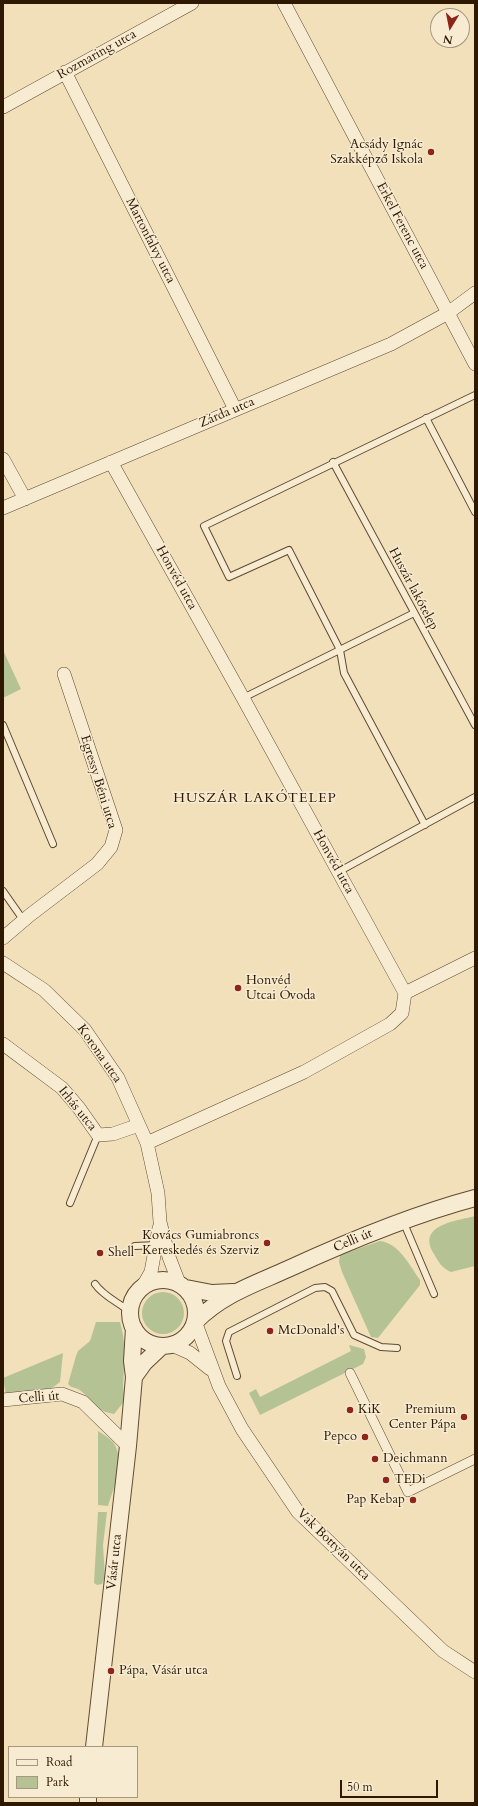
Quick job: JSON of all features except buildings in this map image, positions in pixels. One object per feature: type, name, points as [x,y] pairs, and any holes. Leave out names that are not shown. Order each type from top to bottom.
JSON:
[{"type":"street","name":"Rozmaring utca","points":[[3,107],[192,3]]},
{"type":"street","name":"Erkel Ferenc utca","points":[[284,3],[475,364]]},
{"type":"street","name":"Martonfalvy utca","points":[[65,72],[235,409]]},
{"type":"street","name":"Zárda utca","points":[[3,508],[391,344],[448,312],[475,293]]},
{"type":"street","points":[[3,459],[24,499]]},
{"type":"street","name":"Honvéd utca","points":[[111,462],[405,993]]},
{"type":"street","name":"Egressy Béni utca","points":[[3,938],[97,864],[111,847],[116,830],[64,674]]},
{"type":"street","points":[[147,1143],[304,1072],[390,1024],[402,1013],[405,993],[475,958]]},
{"type":"street","name":"Korona utca","points":[[3,963],[44,990],[85,1030],[118,1078],[147,1143],[158,1193],[160,1222],[169,1257],[182,1285]]},
{"type":"street","name":"Irhás utca","points":[[3,1044],[62,1088],[79,1108],[98,1135],[113,1134],[139,1125]]},
{"type":"street","name":"Celli út","points":[[196,1322],[233,1292],[320,1254],[403,1221],[444,1206],[475,1198]]},
{"type":"street","name":"Korona utca","points":[[143,1286],[151,1272],[160,1222]]},
{"type":"street","points":[[134,1377],[144,1363],[167,1346],[185,1338],[196,1322],[195,1302],[182,1285],[166,1279],[154,1280],[143,1286],[134,1298],[130,1312],[134,1328],[145,1341],[167,1346]]},
{"type":"street","name":"Celli út","points":[[182,1285],[212,1293],[233,1292]]},
{"type":"street","name":"Vak Bottyán utca","points":[[196,1322],[212,1370],[242,1429],[298,1512],[443,1651],[475,1672]]},
{"type":"street","name":"Vásár utca","points":[[94,1746],[128,1446],[134,1377],[132,1361],[134,1328]]},
{"type":"street","name":"Vak Bottyán utca","points":[[167,1346],[190,1353],[212,1370]]},
{"type":"street","points":[[350,1373],[408,1492],[475,1458]]},
{"type":"street","name":"Celli út","points":[[3,1400],[62,1394],[83,1402],[128,1446]]},
{"type":"lane","points":[[425,825],[344,673],[340,650],[289,550],[229,578],[204,526],[333,462],[475,395]]},
{"type":"lane","points":[[426,418],[475,512]]},
{"type":"lane","name":"Huszár lakótelep","points":[[333,462],[475,725]]},
{"type":"lane","points":[[243,698],[414,613]]},
{"type":"lane","points":[[3,725],[53,844]]},
{"type":"lane","points":[[338,872],[475,797]]},
{"type":"lane","points":[[3,891],[24,921]]},
{"type":"lane","points":[[70,1203],[98,1135]]},
{"type":"lane","points":[[403,1221],[434,1294]]},
{"type":"lane","points":[[135,1246],[156,1244]]},
{"type":"lane","points":[[95,1284],[100,1292],[130,1312]]},
{"type":"lane","points":[[237,1376],[226,1341],[229,1332],[315,1288],[325,1287],[332,1291],[354,1336],[381,1347],[397,1348]]},
{"type":"green space","points":[[3,650],[21,689],[3,698]]},
{"type":"green space","points":[[475,1216],[475,1266],[451,1272],[439,1263],[430,1244],[430,1237],[434,1231],[441,1226]]},
{"type":"green space","points":[[380,1241],[393,1246],[403,1256],[420,1280],[420,1285],[378,1338],[371,1337],[339,1262],[340,1255]]},
{"type":"green space","points":[[159,1292],[167,1292],[175,1295],[181,1301],[184,1313],[181,1325],[175,1331],[167,1334],[159,1334],[151,1331],[145,1325],[142,1317],[142,1309],[145,1301],[151,1295]]},
{"type":"green space","points":[[96,1322],[120,1322],[123,1335],[125,1352],[123,1385],[124,1397],[123,1403],[114,1414],[103,1411],[95,1406],[79,1390],[68,1384],[78,1351],[90,1341]]},
{"type":"green space","points":[[349,1345],[364,1349],[366,1357],[363,1364],[260,1415],[249,1393],[256,1389],[260,1397],[351,1351]]},
{"type":"green space","points":[[63,1353],[60,1382],[52,1388],[6,1395],[3,1378]]},
{"type":"green space","points":[[98,1431],[113,1442],[119,1457],[118,1474],[108,1506],[98,1505]]},
{"type":"green space","points":[[98,1512],[107,1512],[103,1545],[105,1577],[102,1584],[97,1585],[94,1583]]},
{"type":"place","name":"Acsády Ignác Szakképző Iskola","points":[[431,152]]},
{"type":"place","name":"Honvéd Utcai Óvoda","points":[[238,988]]},
{"type":"place","name":"Kovács Gumiabroncs Kereskedés és Szerviz","points":[[267,1243]]},
{"type":"place","name":"Shell","points":[[100,1253]]},
{"type":"place","name":"McDonald's","points":[[270,1331]]},
{"type":"place","name":"KiK","points":[[350,1410]]},
{"type":"place","name":"Premium Center Pápa","points":[[464,1417]]},
{"type":"place","name":"Pepco","points":[[365,1437]]},
{"type":"place","name":"Deichmann","points":[[375,1459]]},
{"type":"place","name":"TEDi","points":[[386,1480]]},
{"type":"place","name":"Pap Kebap","points":[[413,1500]]},
{"type":"place","name":"Pápa, Vásár utca","points":[[111,1671]]},
{"type":"district","name":"HUSZÁR LAKÓTELEP","points":[[255,799]]}]
